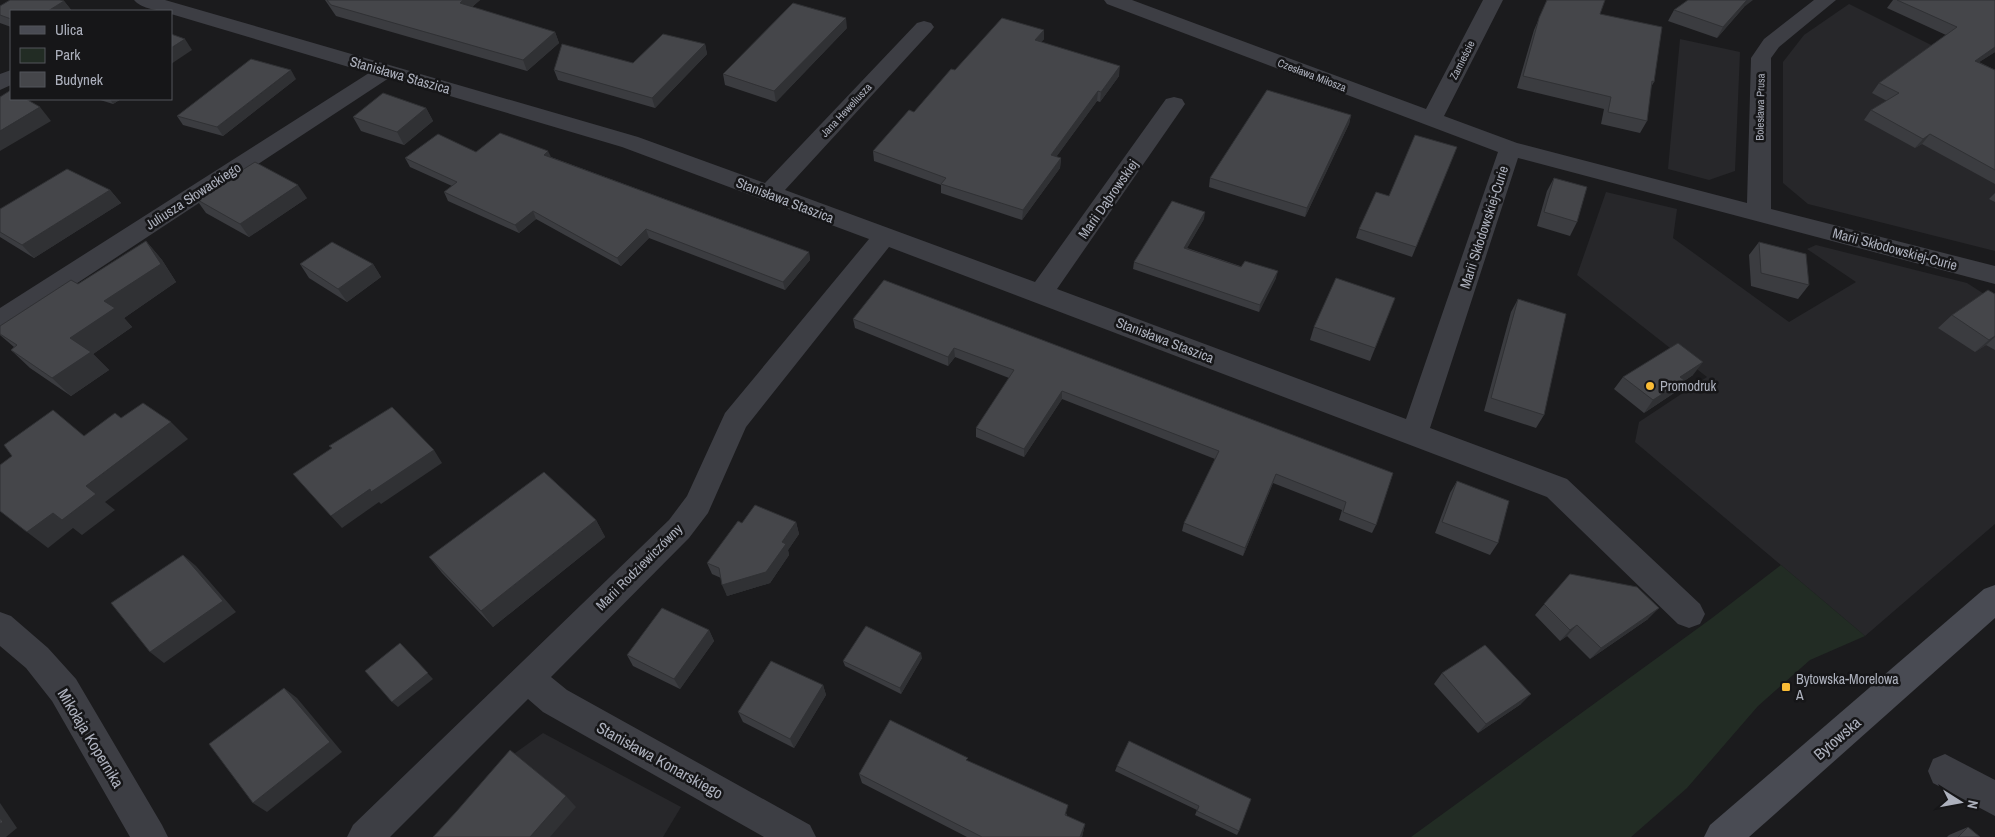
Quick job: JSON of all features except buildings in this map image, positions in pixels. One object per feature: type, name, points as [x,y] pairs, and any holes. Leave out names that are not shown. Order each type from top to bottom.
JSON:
[{"type":"street","points":[[127,10],[144,0]]},
{"type":"street","name":"Stanisława Staszica","points":[[144,0],[630,142],[1415,433]]},
{"type":"street","name":"Czesława Miłosza","points":[[1114,0],[1510,149]]},
{"type":"street","name":"Zamieście","points":[[1431,120],[1493,0]]},
{"type":"street","name":"Bolesława Prusa","points":[[1759,214],[1761,58],[1771,44],[1826,0]]},
{"type":"street","name":"Jana Heweliusza","points":[[768,194],[924,26]]},
{"type":"street","name":"Juliusza Słowackiego","points":[[0,322],[386,71]]},
{"type":"street","name":"Marii Dąbrowskiej","points":[[1040,294],[1174,104]]},
{"type":"street","name":"Marii Skłodowskiej-Curie","points":[[1415,433],[1510,149],[1995,275]]},
{"type":"street","name":"Marii Rodziewiczówny","points":[[365,837],[679,529],[698,504],[735,421],[884,237]]},
{"type":"street","points":[[1415,433],[1557,488],[1690,614]]},
{"type":"street","name":"Bytowska","points":[[1722,837],[1995,599]]},
{"type":"street","name":"Mikołaja Kopernika","points":[[0,626],[36,658],[64,690],[150,837]]},
{"type":"street","name":"Stanisława Konarskiego","points":[[527,677],[561,705],[798,837]]},
{"type":"street","points":[[1945,771],[1995,799]]},
{"type":"shaded area","points":[[1849,4],[1995,77],[1995,251],[1808,204],[1783,183],[1783,62],[1804,35]]},
{"type":"shaded area","points":[[1680,39],[1740,52],[1735,171],[1709,180],[1668,169]]},
{"type":"shaded area","points":[[1606,192],[1677,209],[1673,238],[1789,322],[1856,282],[1807,249],[1816,245],[1967,283],[1995,301],[1995,524],[1865,636],[1635,442],[1639,422],[1707,377],[1577,275]]},
{"type":"shaded area","points":[[543,733],[681,807],[663,837],[434,837],[511,756]]},
{"type":"green space","points":[[1781,565],[1865,636],[1810,660],[1758,706],[1687,788],[1631,837],[1411,837],[1712,618]]},
{"type":"place","name":"Promodruk","points":[[1650,386]]},
{"type":"place","name":"Bytowska-Morelowa A","points":[[1786,687]]}]
